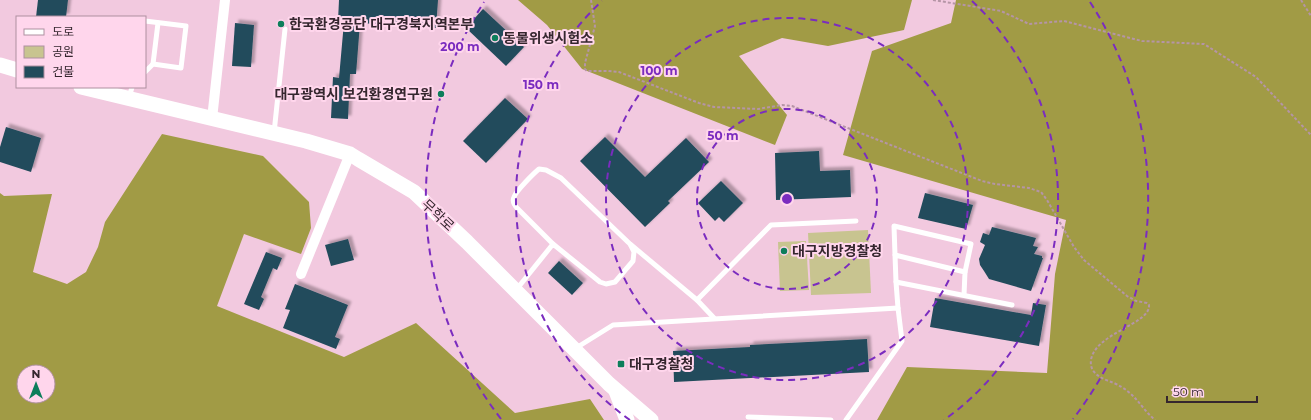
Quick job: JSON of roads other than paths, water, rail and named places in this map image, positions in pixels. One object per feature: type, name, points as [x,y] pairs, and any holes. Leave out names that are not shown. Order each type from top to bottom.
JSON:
[{"type":"main road","points":[[0,65],[16,70]]},
{"type":"main road","name":"무학로","points":[[89,88],[131,93],[212,119],[306,141],[350,154],[414,192],[467,242],[616,390],[651,420]]},
{"type":"main road","name":"무학로","points":[[616,390],[627,420]]},
{"type":"street","points":[[212,119],[225,0]]},
{"type":"street","points":[[301,274],[350,154]]},
{"type":"lane","points":[[146,21],[186,26],[182,68],[153,64]]},
{"type":"lane","points":[[146,71],[153,64],[158,22]]},
{"type":"lane","points":[[274,134],[285,29]]},
{"type":"lane","points":[[630,244],[634,252],[632,261],[614,282],[606,284],[600,282],[553,244],[515,206],[514,201],[516,193],[539,169],[546,170],[561,178],[630,244],[697,300],[714,318]]},
{"type":"lane","points":[[697,300],[771,225],[856,221]]},
{"type":"lane","points":[[846,420],[902,341],[896,282],[894,226],[970,244],[965,272],[964,295]]},
{"type":"lane","points":[[515,291],[553,244]]},
{"type":"lane","points":[[895,255],[965,272]]},
{"type":"lane","points":[[896,282],[1012,305]]},
{"type":"lane","points":[[574,349],[613,324],[898,308]]},
{"type":"lane","points":[[748,417],[831,420]]},
{"type":"place","name":"한국환경공단 대구경북지역본부","points":[[281,24]]},
{"type":"place","name":"동물위생시험소","points":[[495,38]]},
{"type":"place","name":"대구광역시 보건환경연구원","points":[[441,94]]},
{"type":"place","name":"대구지방경찰청","points":[[784,251]]},
{"type":"place","name":"대구경찰청","points":[[621,364]]}]
